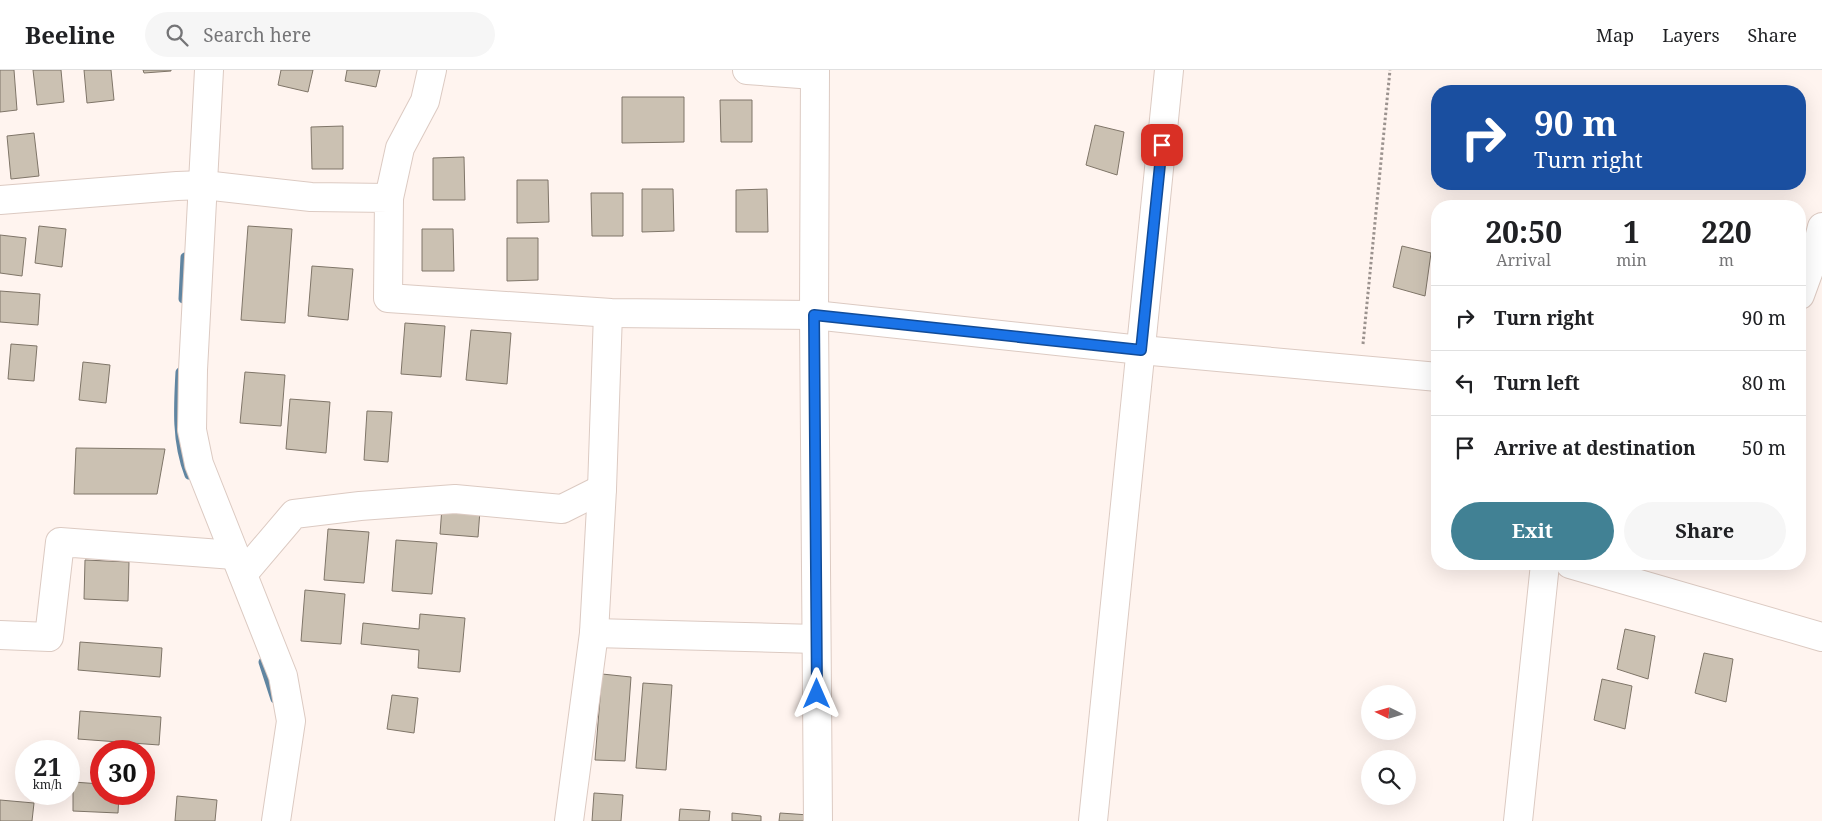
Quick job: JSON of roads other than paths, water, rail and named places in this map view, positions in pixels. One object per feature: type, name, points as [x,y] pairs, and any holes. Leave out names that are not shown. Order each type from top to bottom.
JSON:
[{"type":"street","points":[[209,70],[193,186],[192,430],[199,464],[230,559],[283,676],[291,721],[276,821]]},
{"type":"street","points":[[432,70],[425,101],[400,148],[389,198],[388,298],[608,313],[814,315],[1141,350],[1431,375]]},
{"type":"street","points":[[746,70],[815,73],[814,315],[818,821]]},
{"type":"street","points":[[1093,821],[1169,70]]},
{"type":"street","points":[[0,200],[193,186],[311,197],[389,198]]},
{"type":"street","points":[[1806,280],[1820,244]]},
{"type":"street","points":[[569,821],[594,633],[602,489],[608,313]]},
{"type":"street","points":[[0,635],[49,637],[60,542],[230,559],[294,514],[360,506],[455,499],[562,508],[602,489]]},
{"type":"street","points":[[1518,821],[1544,570]]},
{"type":"street","points":[[1591,570],[1822,637]]},
{"type":"street","points":[[594,633],[816,639]]},
{"type":"waterway","points":[[183,299],[185,257]]},
{"type":"waterway","points":[[180,372],[180,437],[189,475]]},
{"type":"waterway","points":[[263,662],[275,699]]}]
